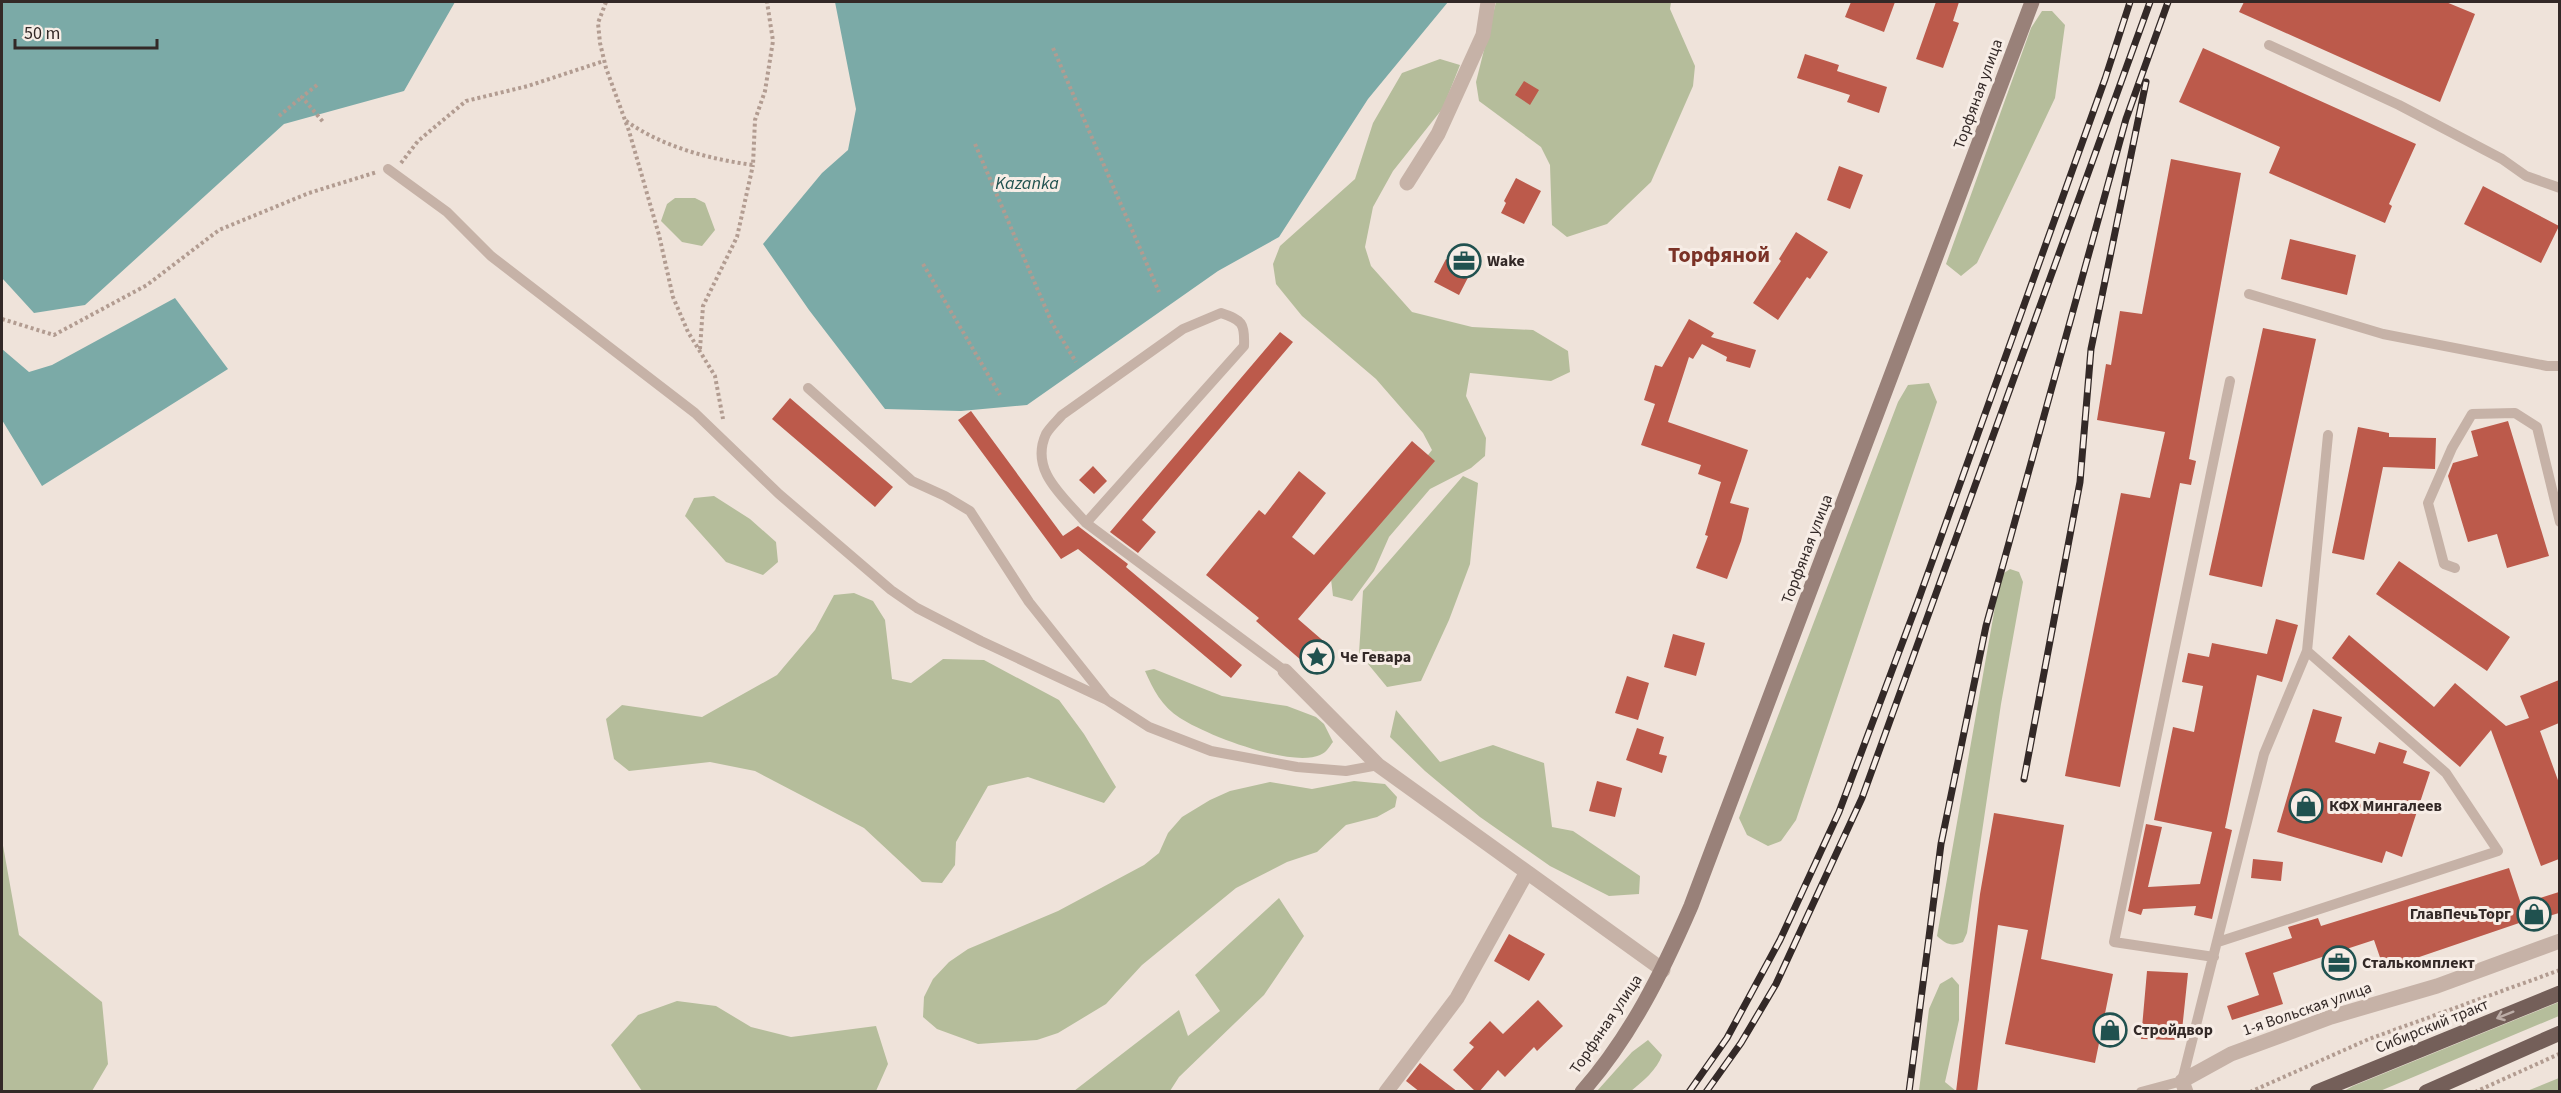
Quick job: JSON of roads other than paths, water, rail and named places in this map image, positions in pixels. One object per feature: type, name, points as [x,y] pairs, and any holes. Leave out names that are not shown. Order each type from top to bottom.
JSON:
[{"type":"main road","name":"Сибирский тракт","points":[[2317,1092],[2559,993]]},
{"type":"main road","points":[[2426,1092],[2559,1033]]},
{"type":"street","points":[[1407,183],[1438,134],[1483,35],[1488,2]]},
{"type":"street","name":"Торфяная улица","points":[[1582,1092],[1639,1014],[1663,970],[1691,906],[2032,2]]},
{"type":"street","points":[[1285,670],[1378,765],[1663,970]]},
{"type":"street","points":[[1386,1092],[1457,998],[1527,872]]},
{"type":"street","name":"1-я Вольская улица","points":[[2184,1086],[2231,1054],[2331,1017],[2436,986],[2559,941]]},
{"type":"lane","points":[[2269,45],[2399,105],[2502,159],[2526,176],[2559,188]]},
{"type":"lane","points":[[388,169],[447,212],[491,256],[695,413],[728,446],[857,562],[908,602],[981,641],[1107,700],[1149,726],[1211,751],[1297,767],[1346,771],[1378,765]]},
{"type":"lane","points":[[2249,294],[2383,334],[2547,366],[2559,366]]},
{"type":"lane","points":[[1086,523],[1244,346],[1245,329],[1238,318],[1221,313],[1183,329],[1062,415],[1047,433],[1041,457],[1045,476],[1086,523],[1285,670]]},
{"type":"lane","points":[[2214,957],[2114,942],[2230,381]]},
{"type":"lane","points":[[808,388],[912,481],[945,496],[969,511],[1029,602],[1107,700]]},
{"type":"lane","points":[[2455,568],[2444,564],[2428,503],[2452,448],[2472,414],[2515,413],[2537,427],[2559,522]]},
{"type":"lane","points":[[2142,1092],[2184,1086],[2264,754],[2307,651],[2328,435]]},
{"type":"lane","points":[[2218,942],[2498,851],[2446,773],[2307,651]]},
{"type":"water","points":[[2,2],[455,2],[404,91],[284,124],[85,305],[34,313],[2,278]]},
{"type":"water","name":"Kazanka","points":[[835,2],[1448,2],[1368,99],[1279,237],[1218,271],[1027,405],[961,411],[885,409],[809,310],[763,244],[822,173],[848,150],[856,109]]},
{"type":"water","points":[[175,298],[228,369],[42,486],[2,420],[2,349],[29,372],[52,365]]},
{"type":"railway","points":[[1689,1092],[1727,1038],[1780,940],[1839,812],[1918,601],[2105,79],[2130,2]]},
{"type":"railway","points":[[1706,1092],[1741,1043],[1776,984],[1862,798],[2150,2]]},
{"type":"railway","points":[[1909,1092],[1941,844],[1986,626],[2126,119],[2168,2]]},
{"type":"railway","points":[[2024,779],[2080,482],[2091,349],[2146,82]]},
{"type":"place","name":"Wake","points":[[1464,261]]},
{"type":"place","name":"Че Гевара","points":[[1317,657]]},
{"type":"place","name":"КФХ Мингалеев","points":[[2306,806]]},
{"type":"place","name":"ГлавПечьТорг","points":[[2534,914]]},
{"type":"place","name":"Сталькомплект","points":[[2339,963]]},
{"type":"place","name":"Стройдвор","points":[[2110,1030]]},
{"type":"district","name":"Торфяной","points":[[1719,255]]}]
